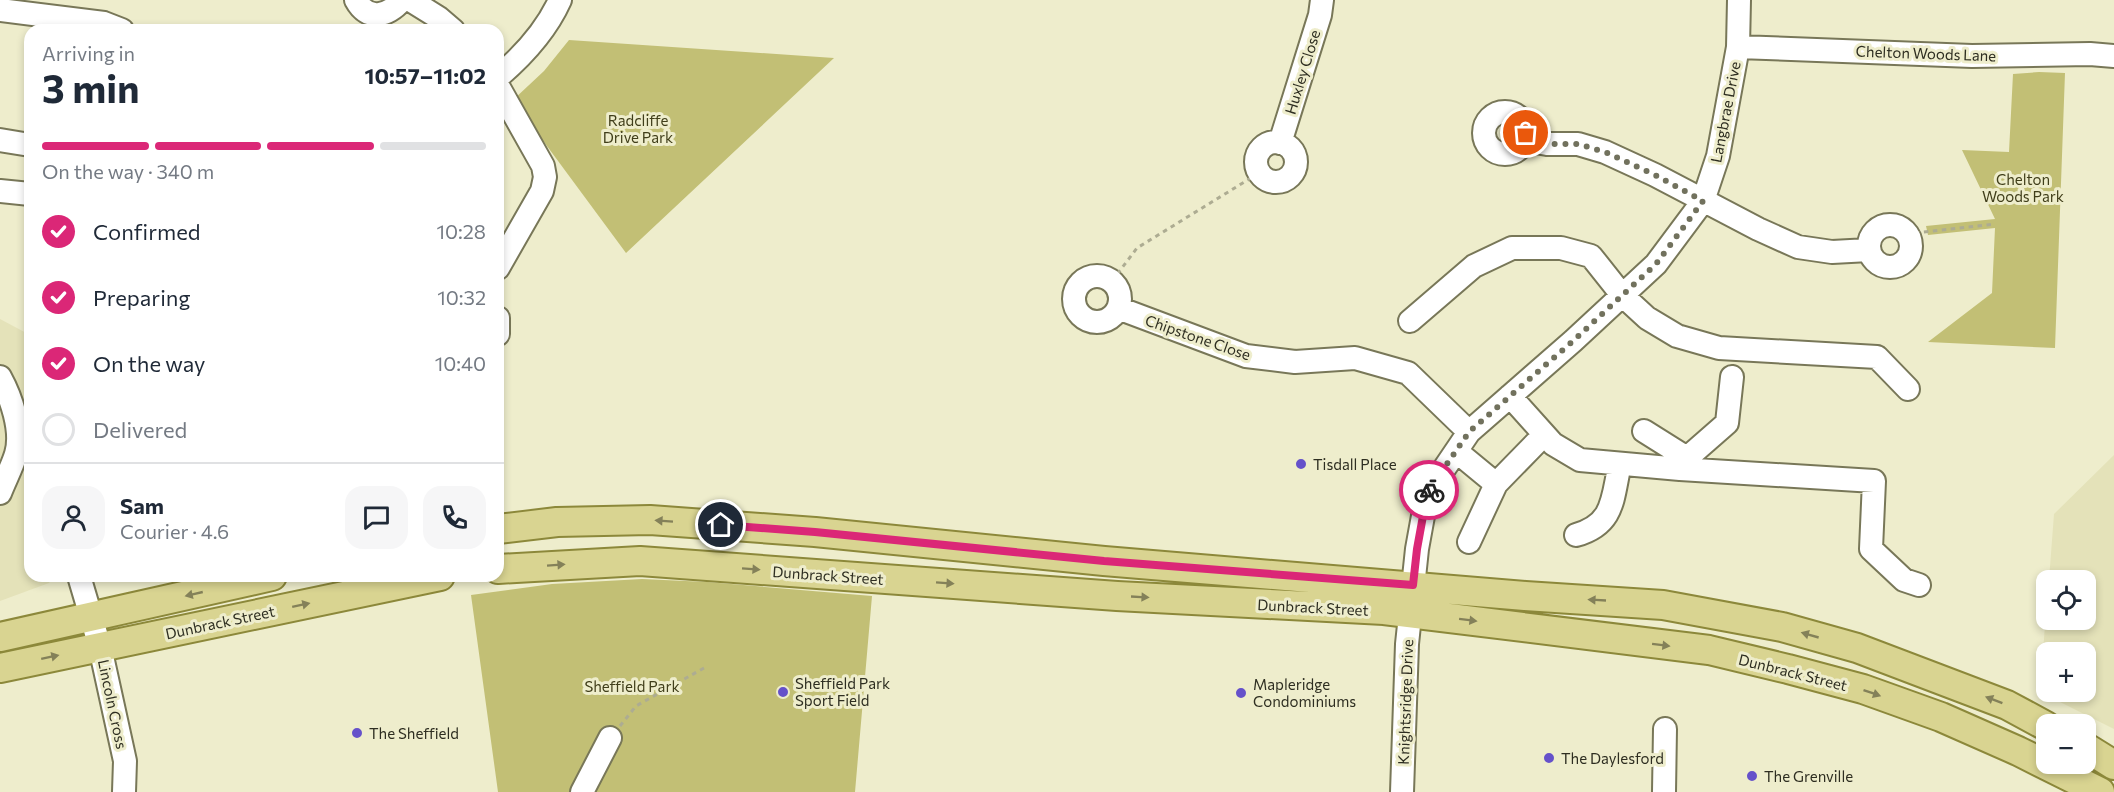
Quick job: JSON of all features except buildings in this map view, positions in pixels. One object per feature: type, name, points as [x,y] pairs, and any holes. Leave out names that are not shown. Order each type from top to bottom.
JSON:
[{"type":"main road","name":"Dunbrack Street","points":[[504,529],[557,522],[650,520],[815,532],[1104,561],[1411,599],[1709,651],[1863,689],[1941,717],[2018,751],[2100,792]]},
{"type":"main road","name":"Dunbrack Street","points":[[504,569],[640,561],[1117,596],[1411,599],[1525,596],[1663,605],[1782,627],[1868,652],[2007,705],[2036,721]]},
{"type":"main road","points":[[0,637],[246,582]]},
{"type":"main road","name":"Dunbrack Street","points":[[0,668],[411,582]]},
{"type":"main road","points":[[2096,754],[2114,765]]},
{"type":"street","points":[[356,0],[361,8],[378,15],[394,8],[402,0]]},
{"type":"street","points":[[410,0],[446,24]]},
{"type":"street","points":[[504,71],[535,41],[560,0]]},
{"type":"street","name":"Huxley Close","points":[[1280,143],[1320,15],[1322,0]]},
{"type":"street","name":"Langbrae Drive","points":[[1411,599],[1427,494],[1469,432],[1656,264],[1703,201],[1718,156],[1738,47],[1739,0]]},
{"type":"street","points":[[0,10],[107,24]]},
{"type":"street","name":"Chelton Woods Lane","points":[[1738,47],[1972,56],[2090,54],[2114,56]]},
{"type":"street","points":[[504,97],[543,166],[545,177],[542,191],[504,258]]},
{"type":"street","points":[[0,140],[24,144]]},
{"type":"street","points":[[1525,140],[1547,144],[1578,144],[1605,152],[1798,247],[1832,252],[1869,250]]},
{"type":"street","points":[[1267,144],[1286,145],[1294,155],[1295,168],[1287,178],[1275,182],[1269,181],[1259,173],[1256,160],[1267,144]]},
{"type":"street","points":[[0,191],[24,193]]},
{"type":"street","points":[[1895,226],[1906,234],[1910,247],[1909,254],[1894,267],[1881,265],[1869,250],[1871,236],[1881,227],[1895,226]]},
{"type":"street","points":[[1410,321],[1474,266],[1512,248],[1561,248],[1592,256],[1622,295],[1647,318],[1677,336],[1719,348],[1877,357],[1908,389]]},
{"type":"street","points":[[1097,276],[1112,281],[1119,294],[1118,308],[1109,319],[1095,322],[1082,317],[1075,306],[1075,292],[1083,281],[1097,276]]},
{"type":"street","name":"Chipstone Close","points":[[1118,308],[1246,356],[1295,362],[1355,358],[1408,373],[1469,432]]},
{"type":"street","points":[[0,377],[9,392],[24,453],[0,494]]},
{"type":"street","points":[[1683,464],[1727,423],[1732,377]]},
{"type":"street","points":[[1510,396],[1553,444],[1580,460],[1620,464],[1683,464],[1874,481],[1871,549],[1904,580],[1919,585]]},
{"type":"street","points":[[1644,431],[1683,464]]},
{"type":"street","points":[[1469,542],[1496,484],[1536,443]]},
{"type":"street","points":[[1456,451],[1496,484]]},
{"type":"street","points":[[1576,535],[1587,532],[1604,522],[1611,506],[1620,464]]},
{"type":"street","name":"Lincoln Cross","points":[[81,582],[100,647],[125,761],[124,792]]},
{"type":"street","name":"Knightsridge Drive","points":[[1402,792],[1407,644],[1411,599]]},
{"type":"street","points":[[1664,792],[1665,729]]},
{"type":"street","points":[[582,792],[610,738]]},
{"type":"path","points":[[1112,281],[1137,248],[1259,173]]},
{"type":"path","points":[[1906,234],[1995,224]]},
{"type":"path","points":[[610,738],[636,706],[704,668]]},
{"type":"shaded area","points":[[0,319],[24,332],[24,582],[50,582],[0,601]]},
{"type":"shaded area","points":[[2114,455],[2114,729],[2096,720],[2096,714],[2084,714],[2060,702],[2096,702],[2096,642],[2044,642],[2045,630],[2096,630],[2096,570],[2050,570],[2054,514]]},
{"type":"green space","name":"Radcliffe Drive Park","points":[[569,40],[834,58],[626,253],[513,100],[544,71]]},
{"type":"green space","name":"Chelton Woods Park","points":[[2065,73],[2055,348],[1928,342],[1992,293],[1995,228],[1928,235],[1926,226],[1995,219],[1962,150],[2009,152],[2013,74]]},
{"type":"green space","name":"Sheffield Park","points":[[642,579],[872,596],[855,792],[498,792],[471,595],[552,584]]},
{"type":"way so far","points":[[1429,490],[1469,432],[1573,341],[1656,264],[1703,201],[1605,152],[1578,144],[1536,143],[1525,140],[1526,133]]},
{"type":"place","name":"Tisdall Place","points":[[1301,464]]},
{"type":"place","name":"Sheffield Park Sport Field","points":[[783,692]]},
{"type":"place","name":"Mapleridge Condominiums","points":[[1241,693]]},
{"type":"place","name":"The Sheffield","points":[[357,733]]},
{"type":"place","name":"The Daylesford","points":[[1549,758]]},
{"type":"place","name":"The Grenville","points":[[1752,776]]},
{"type":"route","points":[[721,525],[815,532],[1104,561],[1413,585],[1417,549],[1429,490]]}]
